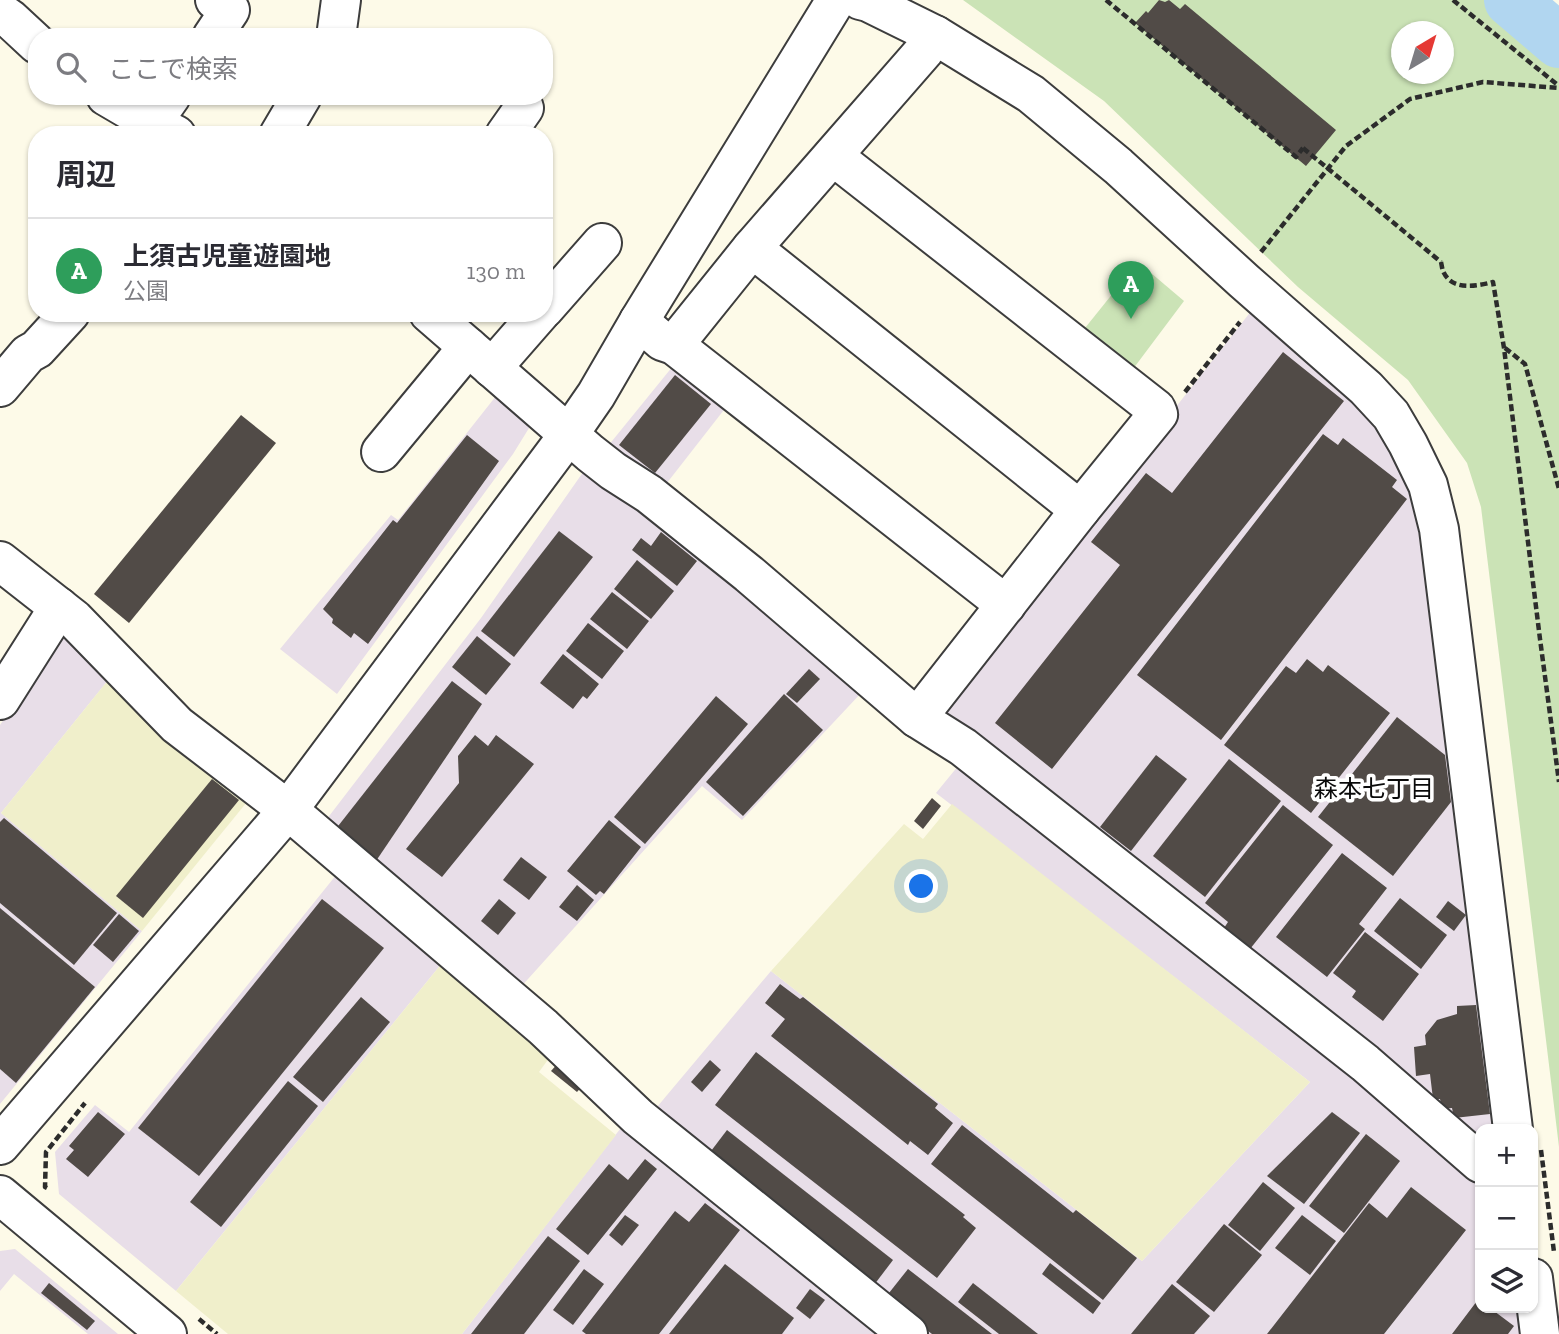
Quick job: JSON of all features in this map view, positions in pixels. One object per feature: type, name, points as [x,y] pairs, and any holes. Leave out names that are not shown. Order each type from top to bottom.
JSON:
[{"type":"street","points":[[215,0],[230,10],[218,28]]},
{"type":"street","points":[[337,28],[341,0]]},
{"type":"street","points":[[0,1145],[288,810],[569,434],[596,395],[836,0]]},
{"type":"street","points":[[860,0],[935,35],[1031,94],[1257,278],[1391,415],[1428,485],[1439,529],[1525,1124]]},
{"type":"street","points":[[674,345],[752,248],[935,35]]},
{"type":"street","points":[[131,105],[166,118]]},
{"type":"street","points":[[284,126],[297,105]]},
{"type":"street","points":[[833,156],[1145,400],[1158,414],[917,718]]},
{"type":"street","points":[[553,299],[602,243]]},
{"type":"street","points":[[752,248],[1080,510]]},
{"type":"street","points":[[639,321],[663,341],[674,345],[1006,605]]},
{"type":"street","points":[[0,387],[28,354],[37,349],[62,322]]},
{"type":"street","points":[[439,322],[614,471],[649,494],[749,574],[917,718],[963,747],[1354,1054],[1475,1159]]},
{"type":"street","points":[[381,452],[480,358],[528,322]]},
{"type":"street","points":[[0,561],[74,619],[177,724],[288,810],[543,1027],[638,1117],[908,1334]]},
{"type":"street","points":[[0,700],[59,607]]},
{"type":"street","points":[[0,1195],[182,1325]]},
{"type":"street","points":[[1540,1334],[1543,1266]]},
{"type":"path","points":[[1106,0],[1296,157],[1303,148],[1441,262],[1444,275],[1456,285],[1475,286],[1493,282],[1504,348],[1559,782]]},
{"type":"path","points":[[1453,0],[1559,87]]},
{"type":"path","points":[[1158,414],[1173,407],[1346,146],[1410,99],[1483,82],[1559,87]]},
{"type":"path","points":[[1504,348],[1525,364],[1559,489]]},
{"type":"path","points":[[52,1195],[45,1186],[46,1152],[89,1098]]},
{"type":"path","points":[[1533,1187],[1543,1266]]},
{"type":"path","points":[[182,1325],[216,1334]]},
{"type":"shaded area","points":[[1252,310],[1354,401],[1384,438],[1404,473],[1422,532],[1496,1124],[1475,1124],[1475,1138],[939,709]]},
{"type":"shaded area","points":[[673,366],[734,397],[663,488],[608,446]]},
{"type":"shaded area","points":[[500,391],[534,420],[513,454],[337,694],[280,649],[391,515],[398,520]]},
{"type":"shaded area","points":[[586,468],[638,507],[863,691],[742,820],[702,786],[519,989],[323,824],[481,618]]},
{"type":"shaded area","points":[[67,628],[113,674],[1,813],[142,931],[0,1104],[0,725]]},
{"type":"shaded area","points":[[963,760],[1369,1086],[1475,1178],[1475,1313],[1518,1313],[1520,1334],[924,1334],[652,1113],[771,971],[1142,1261],[1310,1082],[936,793]]},
{"type":"shaded area","points":[[341,869],[447,957],[176,1291],[59,1194],[55,1152],[95,1105],[129,1132]]},
{"type":"shaded area","points":[[627,1120],[891,1334],[462,1334]]},
{"type":"shaded area","points":[[15,1249],[118,1334],[88,1334],[14,1274],[0,1291],[0,1251]]},
{"type":"green space","points":[[963,0],[1496,0],[1559,52],[1559,1147],[1481,507],[1467,463],[1408,380],[1298,287],[1104,101]]},
{"type":"green space","points":[[1138,262],[1184,301],[1127,377],[1077,338]]},
{"type":"green space","points":[[113,674],[251,797],[142,931],[1,813]]},
{"type":"green space","points":[[952,804],[1310,1082],[1142,1261],[771,971],[904,824],[923,839]]},
{"type":"green space","points":[[447,957],[555,1050],[539,1072],[616,1135],[462,1334],[228,1334],[176,1291]]},
{"type":"building","points":[[1159,0],[1169,0],[1180,9],[1185,4],[1336,130],[1306,166],[1135,23]]},
{"type":"building","points":[[1283,352],[1344,401],[1052,769],[995,723],[1120,565],[1091,542],[1146,473],[1172,493]]},
{"type":"building","points":[[675,375],[711,404],[655,473],[619,445]]},
{"type":"building","points":[[241,415],[276,443],[129,623],[94,594]]},
{"type":"building","points":[[1323,434],[1338,445],[1343,438],[1397,480],[1392,487],[1407,499],[1221,740],[1137,675]]},
{"type":"building","points":[[467,435],[499,461],[368,644],[354,633],[351,638],[332,623],[333,619],[323,609],[393,520],[397,523]]},
{"type":"building","points":[[559,531],[593,557],[514,657],[481,631]]},
{"type":"building","points":[[661,532],[697,561],[677,586],[632,550],[641,538],[651,546]]},
{"type":"building","points":[[637,560],[674,591],[651,619],[614,589]]},
{"type":"building","points":[[612,592],[649,621],[627,649],[590,619]]},
{"type":"building","points":[[588,623],[624,651],[602,679],[566,651]]},
{"type":"building","points":[[477,636],[511,664],[486,695],[452,667]]},
{"type":"building","points":[[563,654],[599,684],[587,699],[583,696],[573,709],[540,683]]},
{"type":"building","points":[[1307,659],[1323,672],[1328,665],[1390,713],[1311,813],[1224,745],[1286,666],[1296,673]]},
{"type":"building","points":[[809,669],[820,679],[797,703],[786,694]]},
{"type":"building","points":[[452,681],[482,704],[376,861],[335,830]]},
{"type":"building","points":[[784,694],[823,730],[743,816],[706,782]]},
{"type":"building","points":[[716,696],[748,724],[645,844],[614,817]]},
{"type":"building","points":[[1397,717],[1445,755],[1451,802],[1393,876],[1318,817]]},
{"type":"building","points":[[475,735],[488,746],[496,735],[534,764],[442,877],[406,849],[459,783],[458,756]]},
{"type":"building","points":[[1156,755],[1187,779],[1131,851],[1100,827]]},
{"type":"building","points":[[1229,759],[1281,801],[1205,897],[1153,856]]},
{"type":"building","points":[[212,779],[239,800],[143,918],[116,896]]},
{"type":"building","points":[[932,798],[941,806],[923,829],[914,821]]},
{"type":"building","points":[[1283,805],[1333,845],[1250,949],[1224,928],[1228,922],[1205,903]]},
{"type":"building","points":[[4,818],[117,913],[74,965],[0,903],[0,822]]},
{"type":"building","points":[[609,820],[641,847],[604,894],[600,891],[596,895],[567,871]]},
{"type":"building","points":[[1342,853],[1387,888],[1359,924],[1365,929],[1327,977],[1276,937]]},
{"type":"building","points":[[521,857],[547,877],[529,900],[503,880]]},
{"type":"building","points":[[577,885],[594,900],[577,921],[559,907]]},
{"type":"building","points":[[1400,898],[1447,935],[1421,969],[1374,931]]},
{"type":"building","points":[[322,899],[384,948],[199,1176],[138,1128]]},
{"type":"building","points":[[499,899],[516,913],[498,935],[481,921]]},
{"type":"building","points":[[1448,901],[1466,915],[1454,931],[1436,917]]},
{"type":"building","points":[[0,908],[95,987],[16,1083],[0,1069]]},
{"type":"building","points":[[119,914],[139,931],[113,962],[93,945]]},
{"type":"building","points":[[1365,932],[1419,974],[1383,1021],[1352,997],[1356,991],[1333,973]]},
{"type":"building","points":[[780,984],[800,999],[803,997],[938,1104],[935,1108],[953,1123],[928,1155],[910,1141],[908,1145],[771,1036],[785,1019],[765,1003]]},
{"type":"building","points":[[361,997],[390,1022],[323,1102],[293,1077]]},
{"type":"building","points":[[1476,1005],[1490,1114],[1454,1118],[1452,1108],[1442,1109],[1440,1099],[1433,1099],[1430,1074],[1416,1076],[1414,1047],[1426,1045],[1425,1035],[1437,1020],[1457,1014],[1457,1006]]},
{"type":"building","points":[[756,1052],[965,1215],[963,1217],[976,1228],[937,1278],[715,1105]]},
{"type":"building","points":[[710,1060],[721,1070],[702,1092],[691,1082]]},
{"type":"building","points":[[560,1061],[586,1082],[577,1092],[551,1071]]},
{"type":"building","points":[[288,1081],[318,1106],[221,1227],[190,1202]]},
{"type":"building","points":[[98,1112],[125,1134],[88,1177],[66,1159],[74,1150],[69,1146]]},
{"type":"building","points":[[1332,1112],[1360,1133],[1304,1204],[1267,1176]]},
{"type":"building","points":[[962,1125],[1073,1213],[1076,1210],[1137,1258],[1103,1300],[931,1164]]},
{"type":"building","points":[[727,1130],[893,1260],[874,1285],[708,1155]]},
{"type":"building","points":[[1366,1134],[1400,1161],[1344,1233],[1309,1206]]},
{"type":"building","points":[[645,1159],[657,1169],[588,1255],[556,1229],[609,1164],[628,1180]]},
{"type":"building","points":[[1263,1182],[1295,1208],[1260,1251],[1228,1225]]},
{"type":"building","points":[[1411,1187],[1466,1230],[1384,1334],[1267,1334],[1369,1203],[1387,1218]]},
{"type":"building","points":[[705,1203],[740,1230],[659,1334],[586,1334],[582,1331],[675,1211],[689,1222]]},
{"type":"building","points":[[625,1215],[639,1225],[622,1246],[609,1235]]},
{"type":"building","points":[[1302,1215],[1336,1241],[1310,1275],[1275,1248]]},
{"type":"building","points":[[1224,1224],[1262,1255],[1214,1312],[1176,1282]]},
{"type":"building","points":[[548,1236],[580,1261],[524,1334],[471,1334]]},
{"type":"building","points":[[1050,1263],[1101,1303],[1093,1314],[1042,1274]]},
{"type":"building","points":[[725,1264],[794,1318],[782,1334],[669,1334]]},
{"type":"building","points":[[584,1269],[604,1284],[573,1325],[553,1310]]},
{"type":"building","points":[[908,1269],[992,1334],[932,1334],[885,1298]]},
{"type":"building","points":[[49,1283],[95,1321],[87,1330],[41,1293]]},
{"type":"building","points":[[973,1283],[1038,1334],[999,1334],[958,1302]]},
{"type":"building","points":[[1172,1284],[1210,1316],[1194,1334],[1131,1334]]},
{"type":"building","points":[[810,1289],[825,1300],[810,1319],[796,1308]]},
{"type":"building","points":[[1475,1304],[1475,1313],[1497,1313],[1514,1326],[1508,1334],[1452,1334]]},
{"type":"waterway","points":[[1511,0],[1559,41]]},
{"type":"place","name":"上須古児童遊園地","points":[[1131,319]]},
{"type":"district","name":"森本七丁目","points":[[1374,788]]}]
